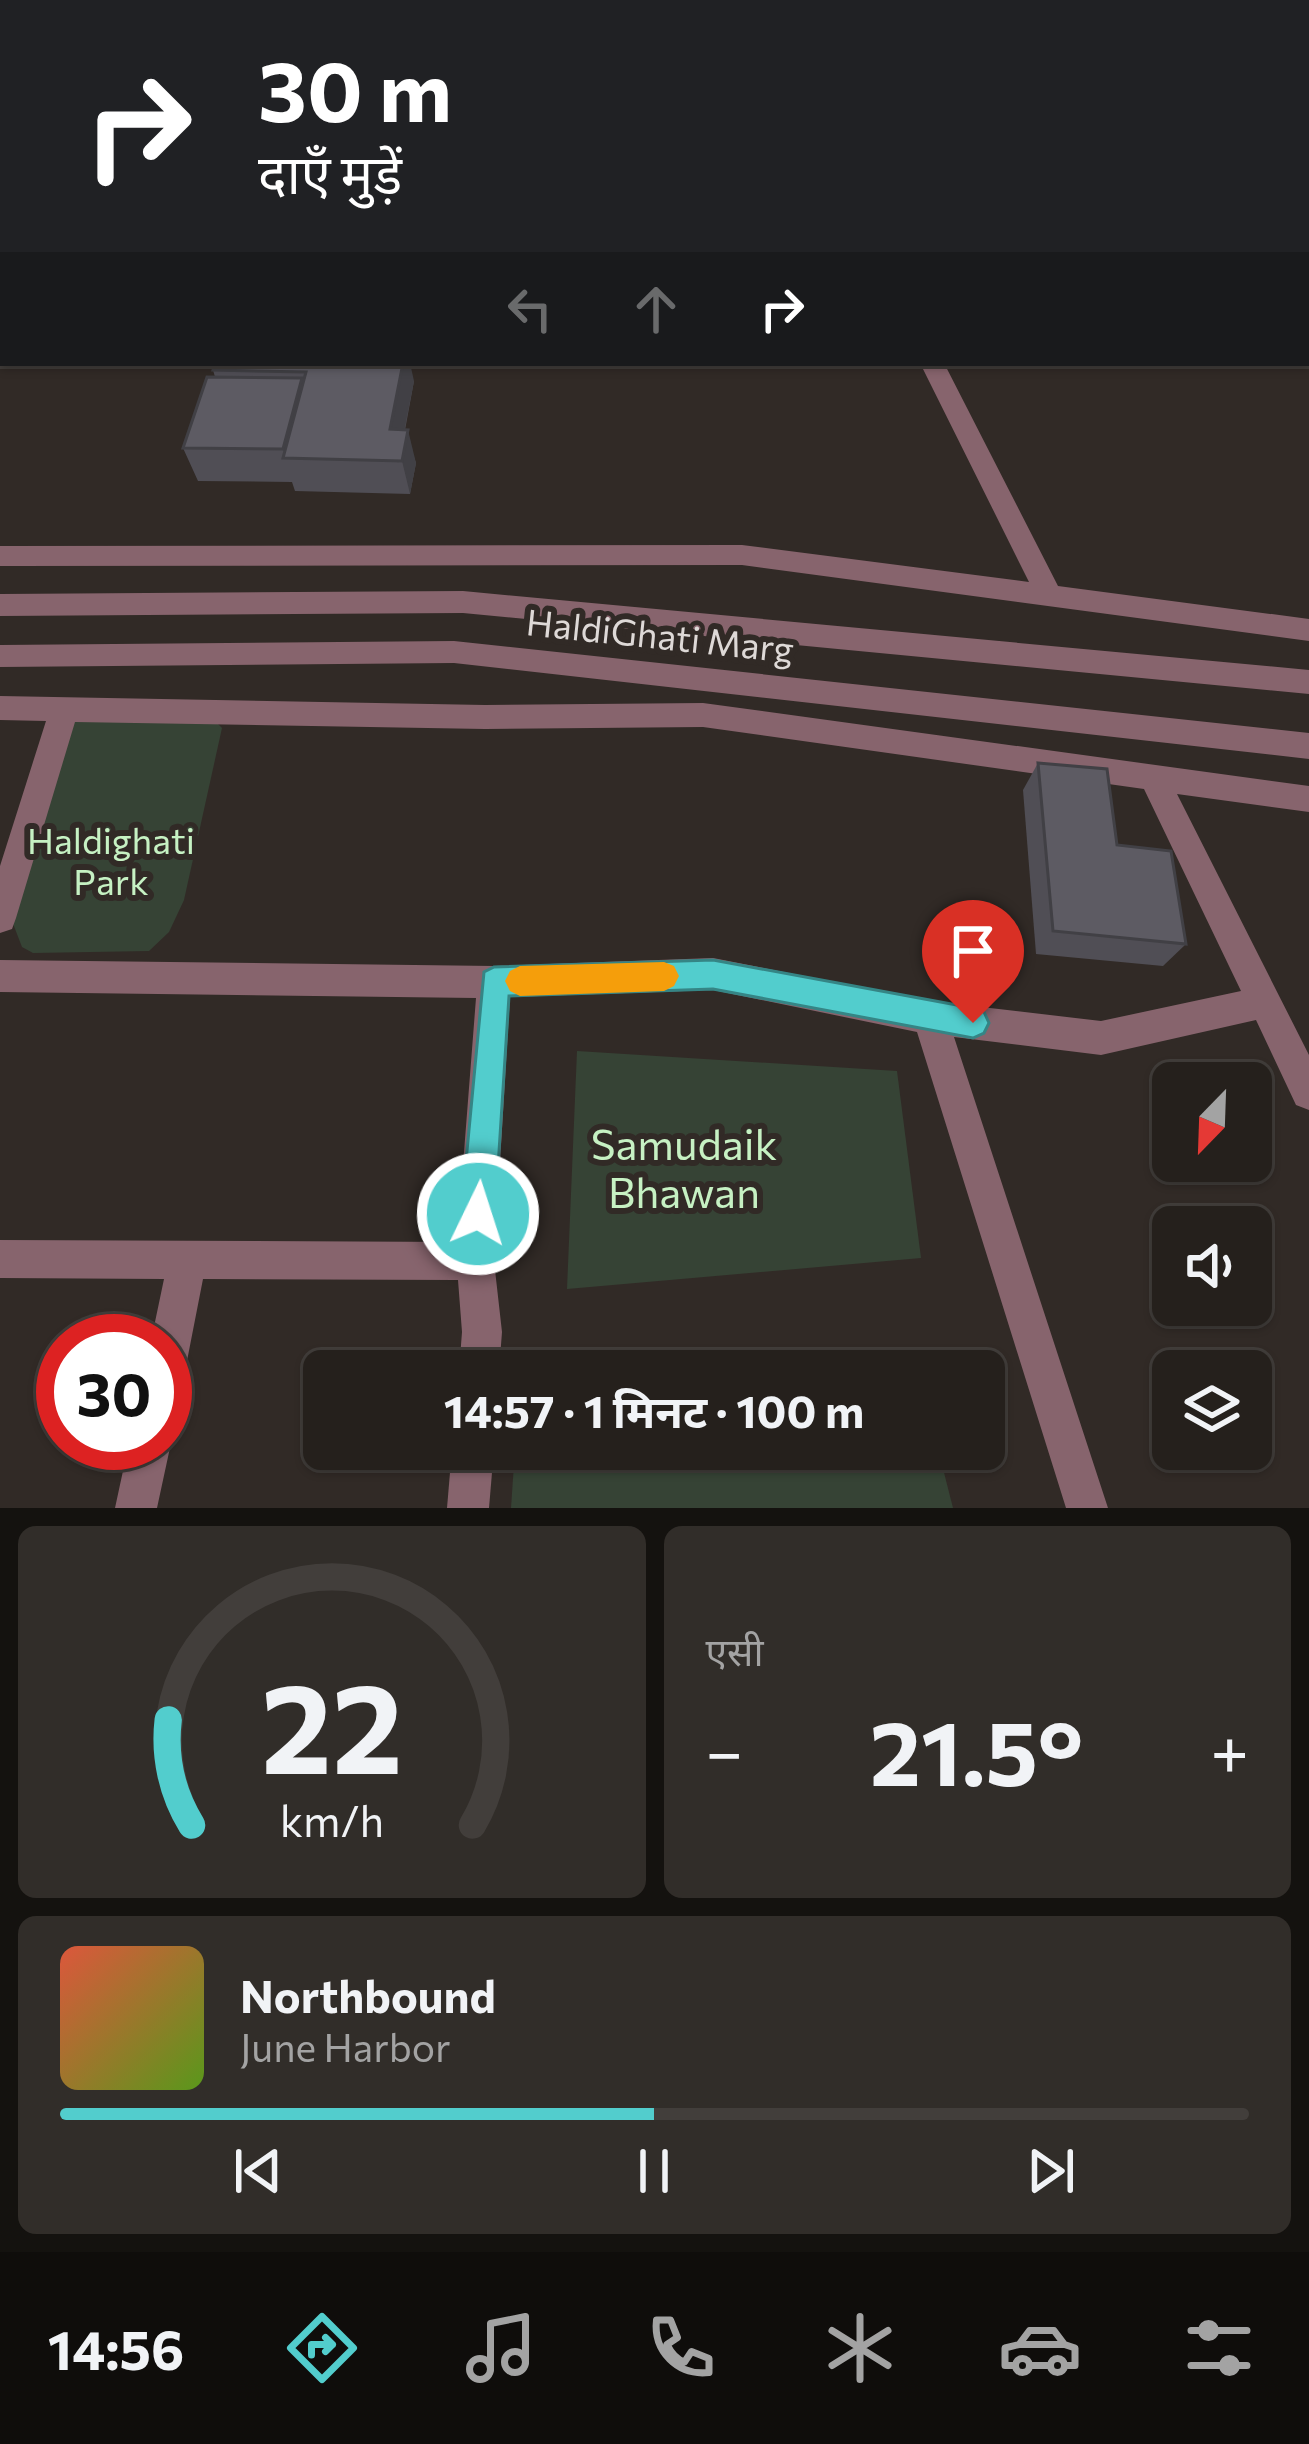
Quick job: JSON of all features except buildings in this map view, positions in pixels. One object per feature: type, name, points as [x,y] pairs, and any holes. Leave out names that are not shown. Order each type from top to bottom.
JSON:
[{"type":"street","points":[[934,366],[1048,593]]},
{"type":"street","points":[[0,556],[742,555],[1309,630]]},
{"type":"street","name":"HaldiGhati Marg","points":[[0,605],[463,602],[1309,682]]},
{"type":"street","name":"HaldiGhati Marg","points":[[0,656],[454,652],[1309,746]]},
{"type":"street","points":[[0,708],[485,717],[704,715],[1309,799]]},
{"type":"street","points":[[0,918],[64,709]]},
{"type":"street","points":[[1152,776],[1309,1093]]},
{"type":"street","points":[[0,976],[494,982],[713,974],[930,1018],[1101,1038],[1264,1002]]},
{"type":"street","points":[[481,1350],[475,1261],[494,982]]},
{"type":"street","points":[[930,1018],[1087,1508]]},
{"type":"street","points":[[0,1259],[475,1261]]},
{"type":"street","points":[[177,1314],[188,1262]]},
{"type":"street","points":[[136,1508],[144,1470]]},
{"type":"street","points":[[468,1508],[471,1470]]},
{"type":"green space","name":"Haldighati Park","points":[[78,716],[215,721],[222,728],[184,900],[169,932],[149,951],[33,953],[22,947],[12,921],[65,733]]},
{"type":"green space","name":"Samudaik Bhawan","points":[[577,1051],[897,1071],[921,1258],[567,1289]]},
{"type":"green space","points":[[514,1470],[943,1470],[953,1508],[511,1508]]},
{"type":"slow traffic","points":[[520,981],[664,976]]},
{"type":"route","points":[[478,1214],[494,982],[713,974],[973,1023]]}]
